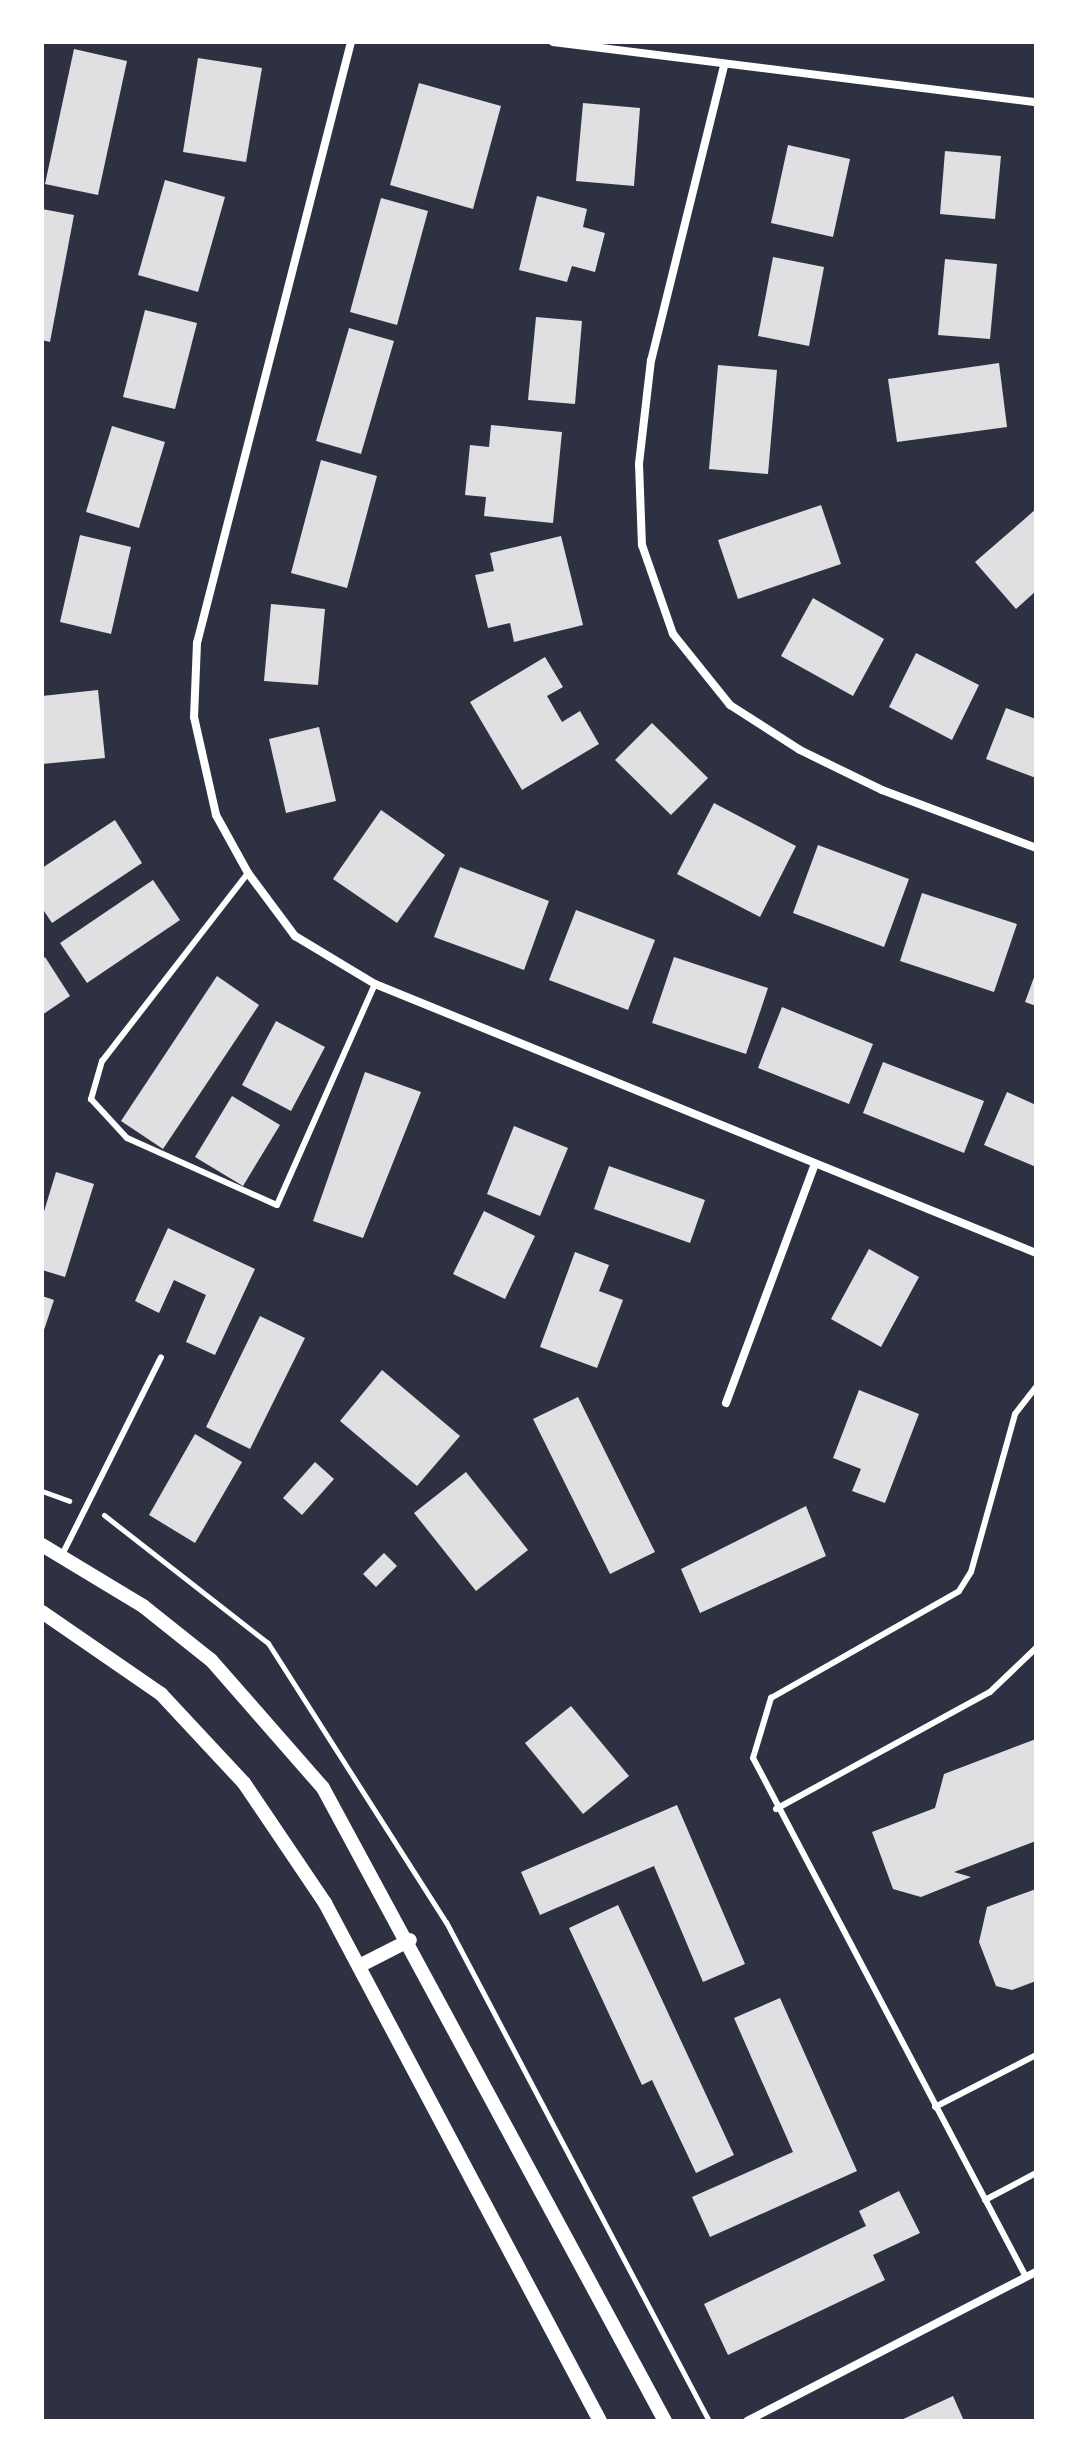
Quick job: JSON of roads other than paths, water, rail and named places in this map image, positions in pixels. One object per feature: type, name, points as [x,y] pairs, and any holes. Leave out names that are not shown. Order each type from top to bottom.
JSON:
[{"type":"street","points":[[351,42],[197,643],[194,717],[216,815],[248,873],[295,936],[375,984],[1036,1253]]},
{"type":"street","points":[[553,42],[724,66],[1036,102]]},
{"type":"street","points":[[724,66],[651,360],[639,464],[642,545],[673,634],[730,705],[800,750],[882,790],[1036,848]]},
{"type":"street","points":[[726,1403],[815,1164]]},
{"type":"street","points":[[42,1545],[62,1555],[200,1651],[278,1731],[323,1788],[410,1940],[665,2421]]},
{"type":"street","points":[[42,1612],[161,1694],[244,1783],[359,1966],[600,2421]]},
{"type":"street","points":[[359,1966],[410,1940]]},
{"type":"street","points":[[747,2421],[1036,2272]]},
{"type":"lane","points":[[248,873],[102,1061],[91,1099],[127,1138],[277,1205],[375,984]]},
{"type":"lane","points":[[62,1555],[161,1357]]},
{"type":"lane","points":[[1026,2277],[776,1809],[753,1758],[771,1698],[959,1591],[971,1572],[1015,1414],[1036,1387]]},
{"type":"lane","points":[[776,1809],[990,1692],[1036,1648]]},
{"type":"lane","points":[[935,2107],[1036,2055]]},
{"type":"lane","points":[[985,2200],[1036,2173]]}]
